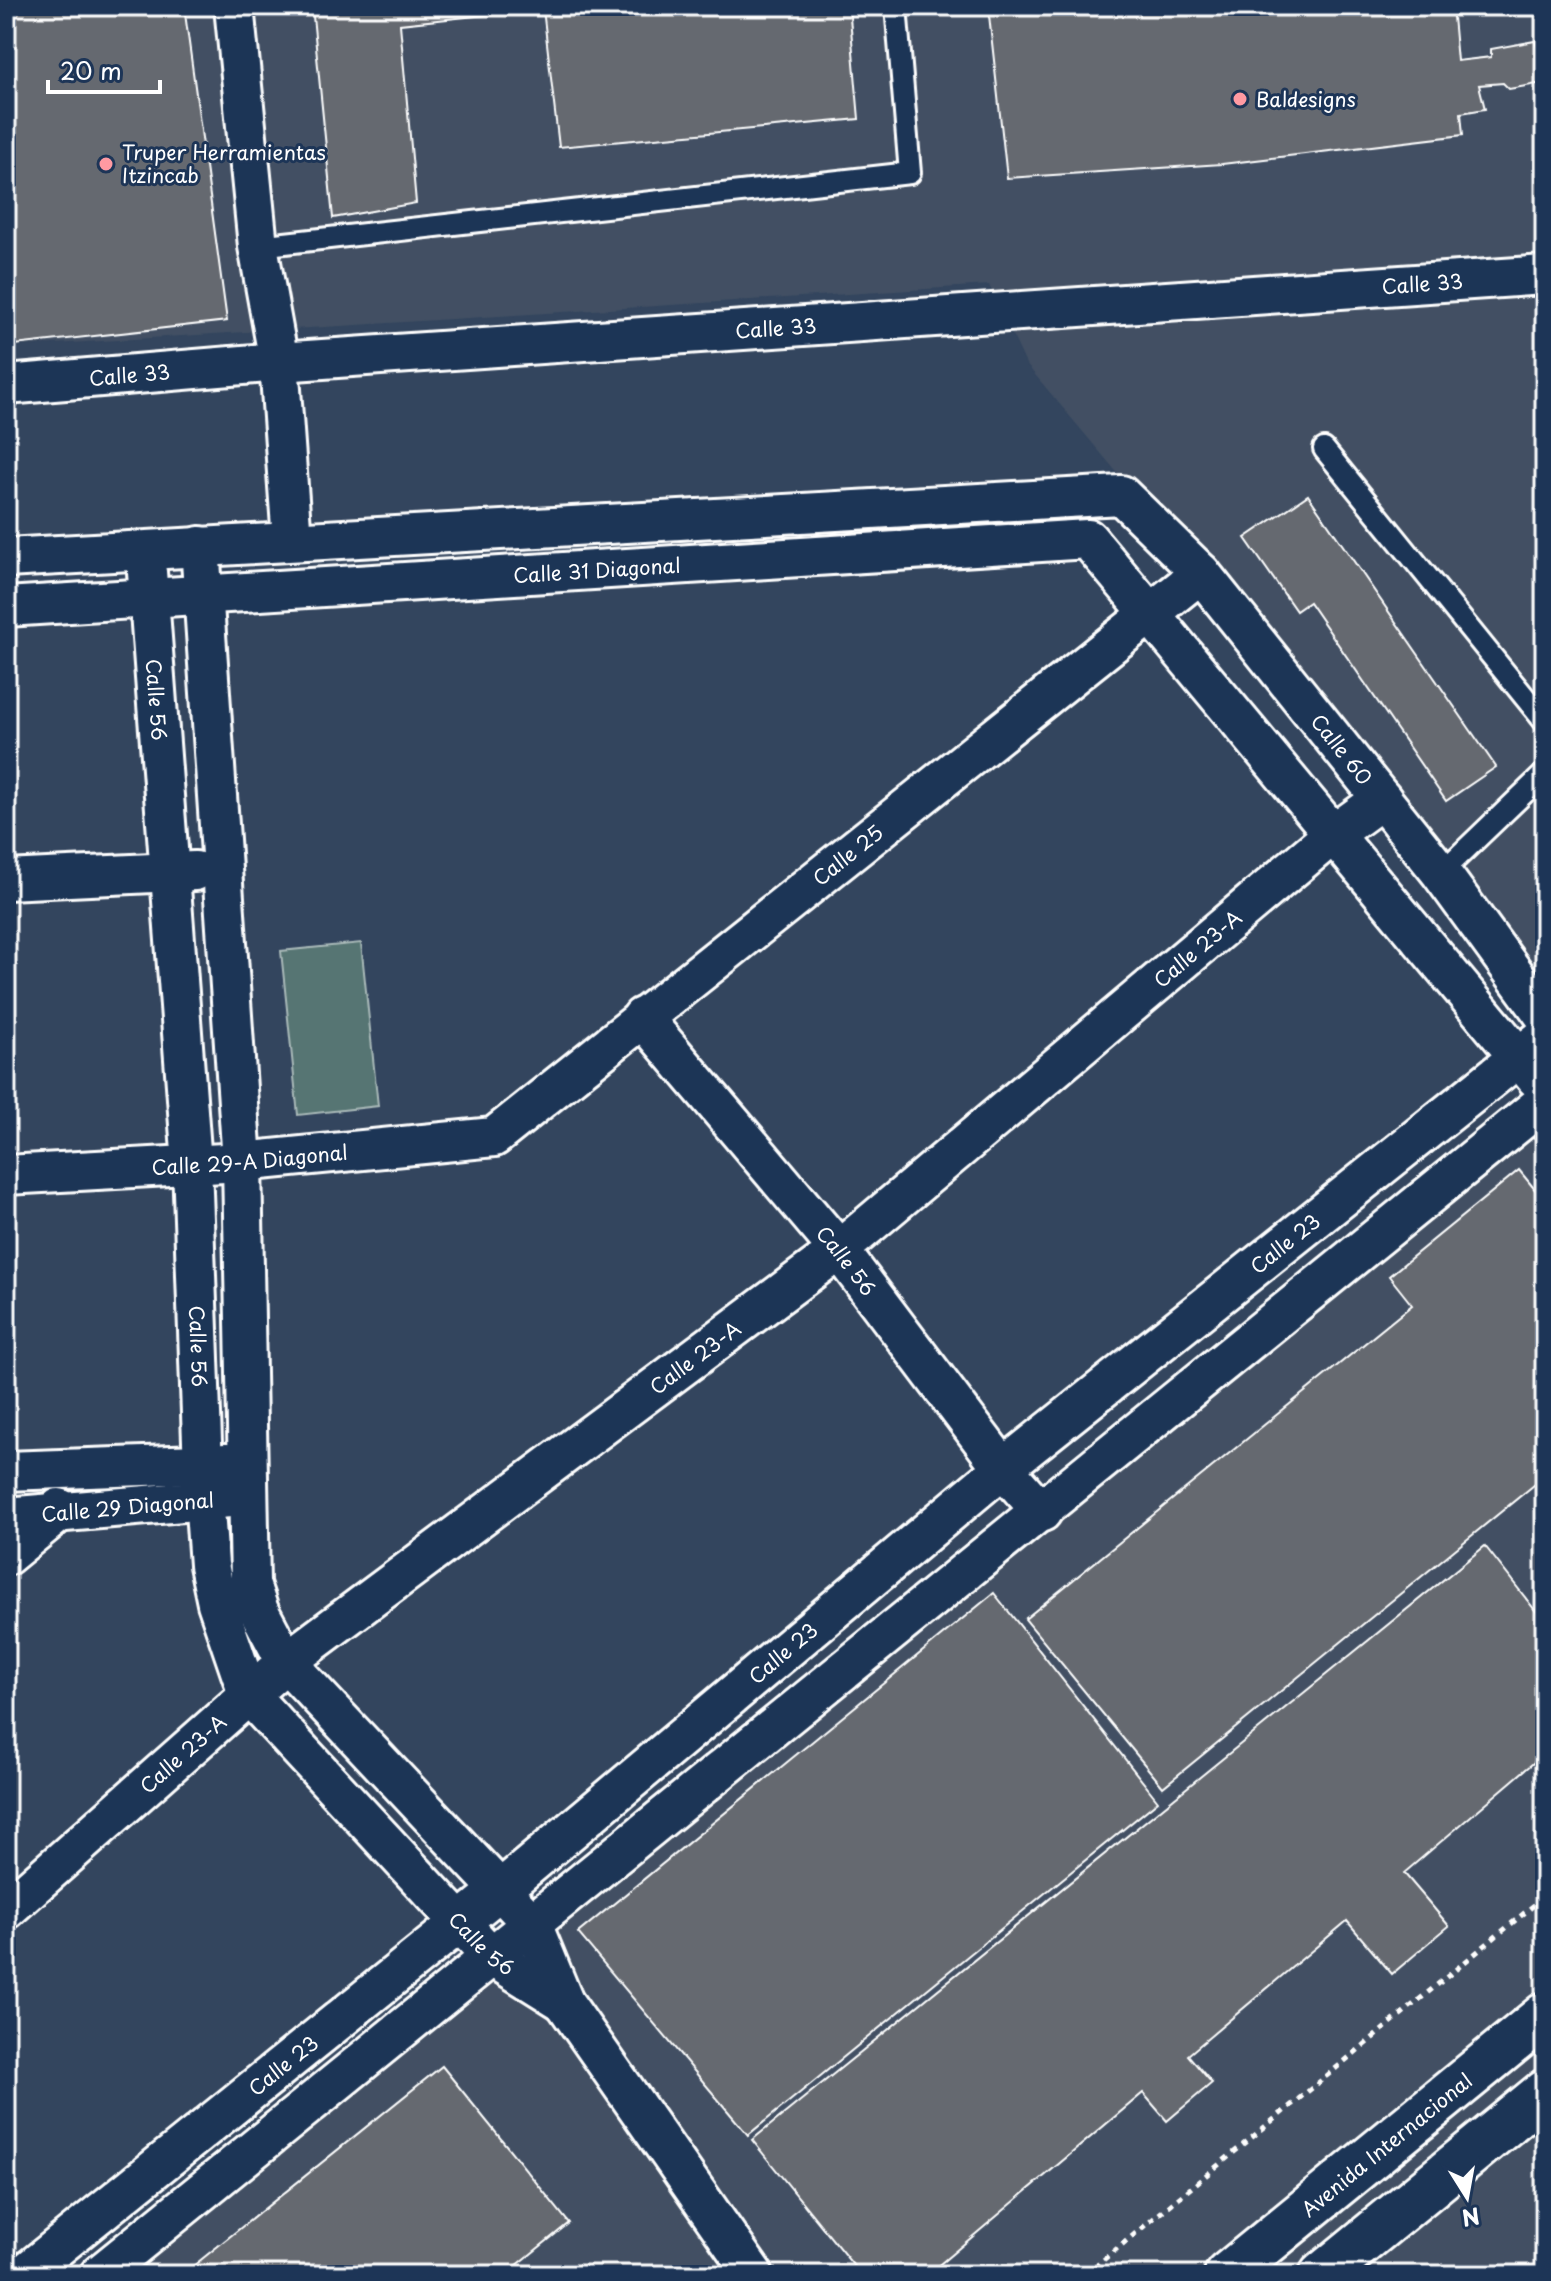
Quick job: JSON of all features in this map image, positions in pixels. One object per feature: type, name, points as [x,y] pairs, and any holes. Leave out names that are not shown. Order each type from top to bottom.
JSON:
[{"type":"main road","name":"Avenida Internacional","points":[[1227,2275],[1545,2015]]},
{"type":"main road","points":[[1322,2275],[1540,2106]]},
{"type":"street","points":[[234,6],[258,246],[279,362],[292,541]]},
{"type":"street","name":"Calle 33","points":[[6,385],[279,362],[1545,275]]},
{"type":"street","name":"Calle 60","points":[[415,536],[1121,495],[1201,573],[1441,873],[1545,1016]]},
{"type":"street","points":[[6,558],[415,536],[418,581]]},
{"type":"street","name":"Calle 31 Diagonal","points":[[6,607],[1088,539],[1151,615]]},
{"type":"street","name":"Calle 56","points":[[200,546],[242,1162],[250,1584],[259,1611],[286,1662],[532,1924],[564,2002],[754,2275]]},
{"type":"street","name":"Calle 56","points":[[145,549],[192,1164],[209,1565],[217,1603],[248,1694],[492,1957],[564,2002]]},
{"type":"street","name":"Calle 25","points":[[494,1137],[1201,573]]},
{"type":"street","points":[[1151,615],[1331,836],[1532,1047],[1545,1090]]},
{"type":"street","name":"Calle 23-A","points":[[6,1910],[286,1662],[839,1250],[1331,836],[1382,799]]},
{"type":"street","points":[[6,880],[222,871]]},
{"type":"street","name":"Calle 56","points":[[642,1017],[839,1250],[1003,1468],[1042,1512]]},
{"type":"street","name":"Calle 23","points":[[23,2275],[499,1891],[1003,1468],[1532,1047]]},
{"type":"street","points":[[99,2275],[1545,1101]]},
{"type":"street","name":"Calle 29-A Diagonal","points":[[6,1175],[242,1162],[494,1137]]},
{"type":"street","points":[[6,1556],[56,1515],[77,1469]]},
{"type":"street","name":"Calle 29 Diagonal","points":[[6,1471],[77,1469],[204,1481],[250,1480]]},
{"type":"street","name":"Calle 29 Diagonal","points":[[6,1517],[56,1515],[204,1481]]},
{"type":"lane","points":[[258,246],[910,173],[896,6]]},
{"type":"lane","points":[[1324,449],[1545,722]]},
{"type":"lane","points":[[1441,873],[1545,773]]},
{"type":"path","points":[[1085,2275],[1545,1896]]},
{"type":"shaded area","points":[[6,6],[1545,6],[1545,982],[1026,364],[989,285],[6,347]]},
{"type":"shaded area","points":[[1545,1083],[1545,2275],[126,2275]]},
{"type":"green space","points":[[361,943],[378,1106],[298,1115],[281,951]]},
{"type":"building","name":"Truper Herramientas Itzincab","points":[[6,6],[184,6],[227,321],[6,346]]},
{"type":"building","points":[[312,6],[849,6],[859,119],[559,147],[543,9],[400,24],[416,203],[333,218]]},
{"type":"building","name":"Baldesigns","points":[[988,6],[1452,6],[1457,61],[1491,57],[1491,49],[1535,41],[1537,47],[1545,46],[1545,64],[1540,65],[1543,83],[1509,89],[1503,83],[1479,85],[1485,109],[1461,113],[1463,135],[1222,164],[1007,178]]},
{"type":"building","points":[[1308,495],[1496,767],[1446,801],[1309,602],[1296,611],[1245,538]]},
{"type":"building","points":[[1519,1170],[1537,1192],[1545,1186],[1545,1476],[1163,1787],[1025,1619],[1412,1305],[1389,1276]]},
{"type":"building","points":[[1485,1546],[1545,1623],[1545,1766],[1539,1758],[1404,1873],[1449,1926],[1392,1974],[1347,1921],[1188,2055],[1212,2083],[1167,2121],[1143,2093],[933,2270],[937,2275],[861,2275],[752,2140]]},
{"type":"building","points":[[994,1593],[1158,1801],[748,2135],[578,1933]]},
{"type":"building","points":[[442,2066],[569,2223],[505,2275],[182,2275]]},
{"type":"place","name":"Baldesigns","points":[[1240,99]]},
{"type":"place","name":"Truper Herramientas Itzincab","points":[[106,164]]}]
